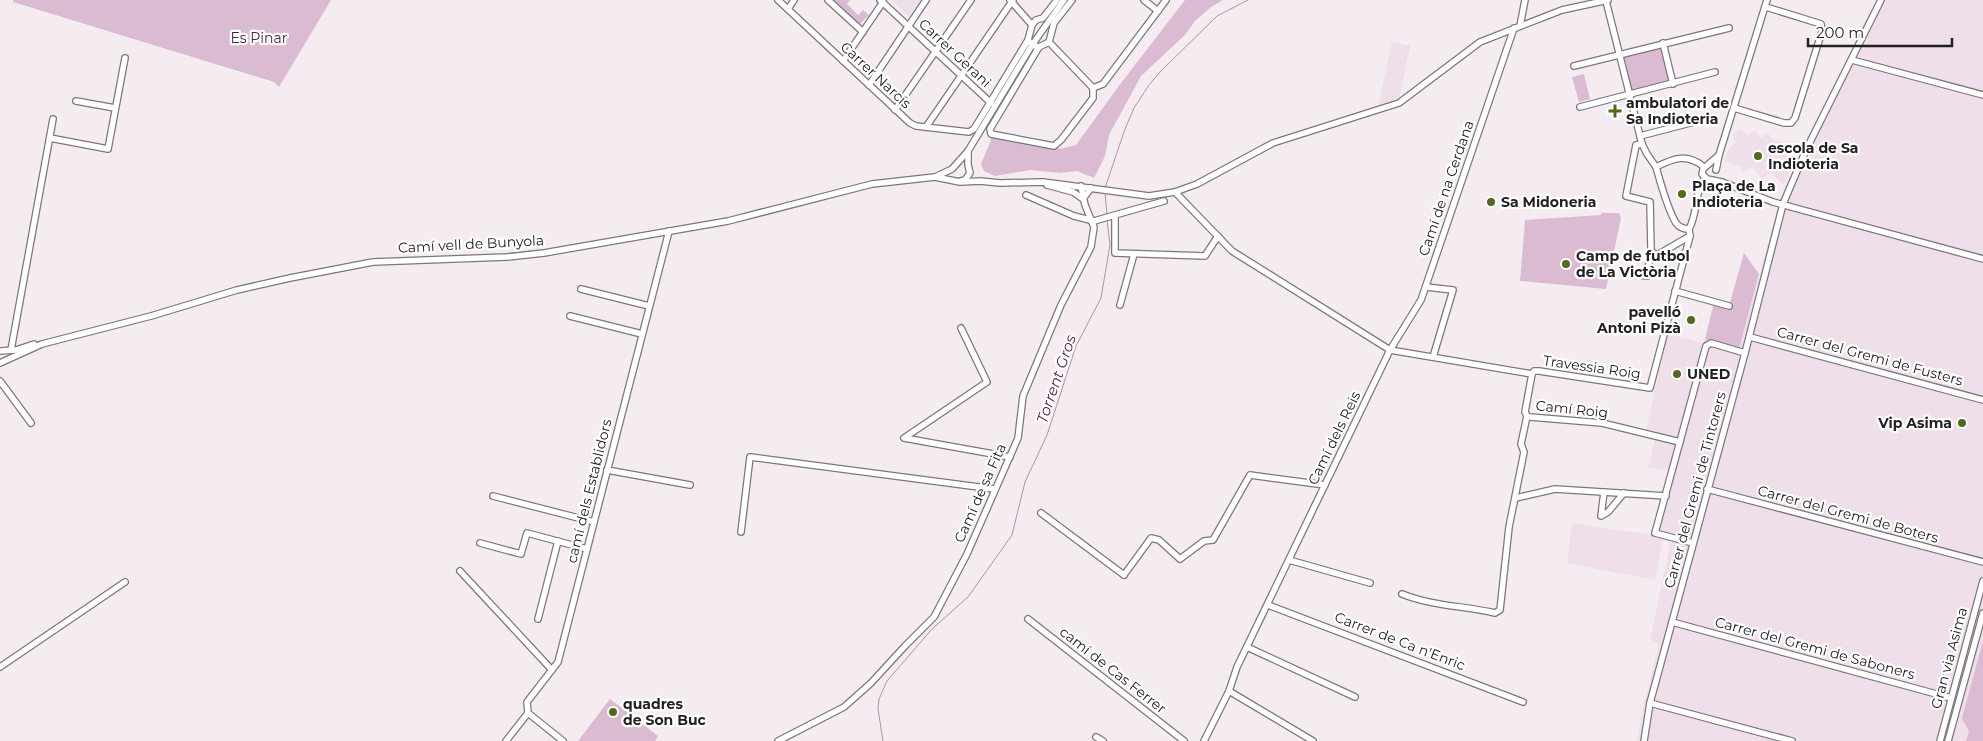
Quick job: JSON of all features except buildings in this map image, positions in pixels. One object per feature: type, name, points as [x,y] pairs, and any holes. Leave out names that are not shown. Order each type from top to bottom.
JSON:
[{"type":"street","name":"Carrer Narcís","points":[[778,0],[910,124],[969,132],[974,129],[991,103]]},
{"type":"street","points":[[788,9],[794,0]]},
{"type":"street","points":[[828,0],[863,32]]},
{"type":"street","points":[[869,85],[926,0]]},
{"type":"street","points":[[895,110],[971,0]]},
{"type":"street","points":[[1048,42],[1093,88],[1093,98],[1061,140],[1054,146],[991,134],[990,129],[1057,0]]},
{"type":"street","points":[[1032,25],[1036,20],[1045,20],[1064,0]]},
{"type":"street","points":[[1048,42],[1054,23],[1072,0]]},
{"type":"street","points":[[1144,0],[1158,11]]},
{"type":"street","points":[[1093,88],[1103,84],[1166,0]]},
{"type":"street","name":"Camí de na Cerdana","points":[[1390,350],[1426,287],[1525,0]]},
{"type":"street","points":[[1607,0],[1642,144],[1646,154],[1656,167],[1677,224],[1684,229],[1689,229]]},
{"type":"street","name":"Camí vell de Bunyola","points":[[42,344],[151,316],[236,290],[373,262],[507,257],[554,251],[728,222],[872,184],[935,177],[959,181],[1000,183],[1043,182],[1149,196],[1175,192],[1197,184],[1274,143],[1399,103],[1480,42],[1562,10],[1607,0]]},
{"type":"street","name":"Carrer del Gremi de Tintorers","points":[[1644,741],[1650,703],[1707,489],[1746,353],[1783,204],[1806,150],[1882,0]]},
{"type":"street","points":[[843,61],[882,1]]},
{"type":"street","name":"Carrer Gerani","points":[[882,1],[991,103]]},
{"type":"street","points":[[926,127],[1012,1],[1032,25],[1033,44],[968,152],[952,169],[953,177],[959,181],[965,180],[970,173]]},
{"type":"street","points":[[1729,306],[1675,292],[1690,236],[1689,229],[1694,221],[1699,191],[1708,179],[1715,177],[1719,154],[1768,2],[1821,24],[1822,31],[1795,118],[1791,123],[1784,123],[1734,108]]},
{"type":"street","points":[[1045,20],[1052,30]]},
{"type":"street","points":[[1574,66],[1728,28]]},
{"type":"street","points":[[991,103],[1033,44],[1048,42]]},
{"type":"street","points":[[1663,43],[1673,84]]},
{"type":"street","points":[[50,138],[108,149],[125,58]]},
{"type":"street","points":[[1852,60],[1983,94]]},
{"type":"street","points":[[1580,107],[1715,72]]},
{"type":"street","points":[[76,100],[116,108]]},
{"type":"street","points":[[12,350],[12,338],[53,119]]},
{"type":"street","points":[[1640,136],[1694,122]]},
{"type":"street","points":[[1642,144],[1636,145],[1626,196],[1650,202],[1651,249],[1653,254]]},
{"type":"street","points":[[968,152],[970,173],[980,181]]},
{"type":"street","points":[[1719,154],[1702,171],[1708,179],[1722,182],[1783,204],[1983,258]]},
{"type":"street","points":[[1656,167],[1672,159],[1684,158],[1705,166],[1712,166],[1722,182]]},
{"type":"street","points":[[958,163],[968,165]]},
{"type":"street","name":"Camí vell de Bunyola","points":[[935,177],[952,169]]},
{"type":"street","points":[[1043,182],[1050,186],[1073,192],[1083,199],[1091,188]]},
{"type":"street","name":"Camí de sa Fita","points":[[778,741],[844,707],[871,683],[934,617],[967,554],[994,489],[1010,457],[1018,438],[1023,396],[1026,387],[1061,305],[1090,247],[1094,227],[1083,199],[1081,186]]},
{"type":"street","points":[[1175,192],[1232,252],[1390,350],[1532,374]]},
{"type":"street","points":[[1026,195],[1074,216],[1091,220],[1101,220],[1164,201]]},
{"type":"street","points":[[1115,216],[1115,253],[1205,256],[1218,236]]},
{"type":"street","name":"camí dels Establidors","points":[[506,741],[528,713],[527,702],[558,662],[669,231]]},
{"type":"street","points":[[1653,254],[1659,254],[1690,236]]},
{"type":"street","points":[[1120,305],[1134,254]]},
{"type":"street","points":[[1631,274],[1647,276],[1650,256],[1653,254]]},
{"type":"street","points":[[1426,287],[1453,290],[1433,357]]},
{"type":"street","points":[[582,289],[649,306]]},
{"type":"street","name":"Travessia Roig","points":[[1532,374],[1534,371],[1539,371],[1650,388],[1675,292]]},
{"type":"street","points":[[570,316],[642,334]]},
{"type":"street","points":[[961,328],[987,382],[904,438],[1010,457]]},
{"type":"street","name":"Carrer del Gremi de Fusters","points":[[1750,336],[1983,400]]},
{"type":"street","points":[[1693,543],[1656,533],[1706,346],[1711,343],[1746,353]]},
{"type":"street","points":[[0,351],[12,350],[32,344],[42,344]]},
{"type":"street","points":[[0,363],[42,344]]},
{"type":"street","name":"Camí dels Reis","points":[[1204,741],[1229,691],[1247,647],[1390,350]]},
{"type":"street","name":"Camí Roig","points":[[1532,374],[1526,412],[1526,416],[1530,418],[1602,423],[1680,442]]},
{"type":"street","points":[[0,381],[31,423]]},
{"type":"street","points":[[1402,594],[1418,600],[1496,613],[1500,610],[1509,527],[1524,452],[1521,444],[1526,416]]},
{"type":"street","points":[[741,532],[750,457],[994,489]]},
{"type":"street","points":[[607,470],[690,485]]},
{"type":"street","points":[[1041,513],[1124,575],[1151,538],[1159,540],[1180,559],[1204,541],[1213,540],[1250,475],[1325,485]]},
{"type":"street","points":[[1516,498],[1555,489],[1666,496]]},
{"type":"street","name":"Carrer del Gremi de Boters","points":[[1707,489],[1983,562]]},
{"type":"street","points":[[1604,492],[1601,516],[1608,512],[1624,493]]},
{"type":"street","points":[[493,496],[594,522]]},
{"type":"street","points":[[480,542],[521,554],[526,533],[587,548]]},
{"type":"street","points":[[538,619],[558,541]]},
{"type":"street","points":[[1289,560],[1370,583]]},
{"type":"street","points":[[460,571],[552,670]]},
{"type":"street","name":"Gran via Asima","points":[[1940,741],[1983,580]]},
{"type":"street","points":[[0,667],[126,582]]},
{"type":"street","name":"Carrer de Ca n'Enric","points":[[1268,605],[1524,702]]},
{"type":"street","name":"Gran via Asima","points":[[1948,741],[1983,612]]},
{"type":"street","name":"camí de Cas Ferrer","points":[[1028,619],[1184,741]]},
{"type":"street","name":"Carrer del Gremi de Saboners","points":[[1672,622],[1952,698]]},
{"type":"street","points":[[1247,647],[1355,697]]},
{"type":"street","points":[[1229,691],[1313,741]]},
{"type":"street","points":[[1650,703],[1792,741]]},
{"type":"street","points":[[528,713],[563,741]]},
{"type":"street","points":[[1096,737],[1103,741]]},
{"type":"shaded area","points":[[891,0],[922,0],[909,17]]},
{"type":"shaded area","points":[[1884,0],[1983,0],[1983,741],[1637,741],[1643,707],[1659,645],[1650,640],[1671,540],[1663,538],[1655,580],[1567,563],[1572,523],[1652,535],[1670,470],[1648,468],[1655,439],[1645,435],[1668,334],[1703,343],[1704,339],[1739,348],[1783,190],[1870,13]]},
{"type":"shaded area","points":[[1392,42],[1410,46],[1400,95],[1399,99],[1378,107]]},
{"type":"shaded area","name":"escola de Sa Indioteria","points":[[1741,129],[1748,135],[1755,130],[1761,138],[1768,133],[1773,140],[1780,141],[1795,162],[1784,184],[1771,172],[1762,179],[1752,166],[1744,172],[1738,164],[1735,166],[1725,161],[1727,151],[1736,142],[1732,135]]},
{"type":"green space","name":"Es Pinar","points":[[13,0],[331,0],[279,87],[274,82],[13,2]]},
{"type":"green space","points":[[833,0],[850,0],[847,4],[858,15],[863,10],[869,15],[859,25]]},
{"type":"green space","points":[[1185,0],[1223,0],[1211,7],[1195,21],[1185,35],[1141,76],[1109,135],[1105,156],[1094,178],[1077,171],[1060,173],[1030,170],[995,176],[984,171],[981,164],[991,140],[991,134],[1054,146],[1060,149],[1076,145]]},
{"type":"green space","points":[[1663,43],[1673,84],[1630,95],[1620,54]]},
{"type":"green space","points":[[1584,74],[1590,99],[1579,102],[1572,77]]},
{"type":"green space","name":"Camp de futbol de La Victòria","points":[[1601,213],[1619,213],[1621,218],[1606,289],[1520,281],[1525,220],[1601,215]]},
{"type":"green space","points":[[1744,253],[1759,274],[1739,349],[1705,339],[1714,302],[1729,306]]},
{"type":"green space","points":[[1983,641],[1983,741],[1966,741],[1969,731],[1962,718]]},
{"type":"green space","name":"quadres de Son Buc","points":[[610,699],[658,736],[655,741],[578,741]]},
{"type":"waterway","name":"Torrent Gros","points":[[1105,188],[1125,129],[1134,108],[1149,85],[1217,16],[1248,0]]},
{"type":"waterway","name":"Torrent Gros","points":[[1105,192],[1107,215]]},
{"type":"waterway","name":"Torrent Gros","points":[[883,741],[878,709],[879,699],[887,681],[932,629],[968,597],[1012,535],[1025,482],[1047,435],[1076,346],[1101,298],[1110,245],[1107,219]]},
{"type":"place","name":"ambulatori de Sa Indioteria","points":[[1615,111]]},
{"type":"place","name":"escola de Sa Indioteria","points":[[1758,156]]},
{"type":"place","name":"Plaça de La Indioteria","points":[[1682,194]]},
{"type":"place","name":"Sa Midoneria","points":[[1491,202]]},
{"type":"place","name":"Camp de futbol de La Victòria","points":[[1566,264]]},
{"type":"place","name":"pavelló Antoni Pizà","points":[[1691,320]]},
{"type":"place","name":"UNED","points":[[1677,374]]},
{"type":"place","name":"Vip Asima","points":[[1962,423]]},
{"type":"place","name":"quadres de Son Buc","points":[[613,712]]}]
